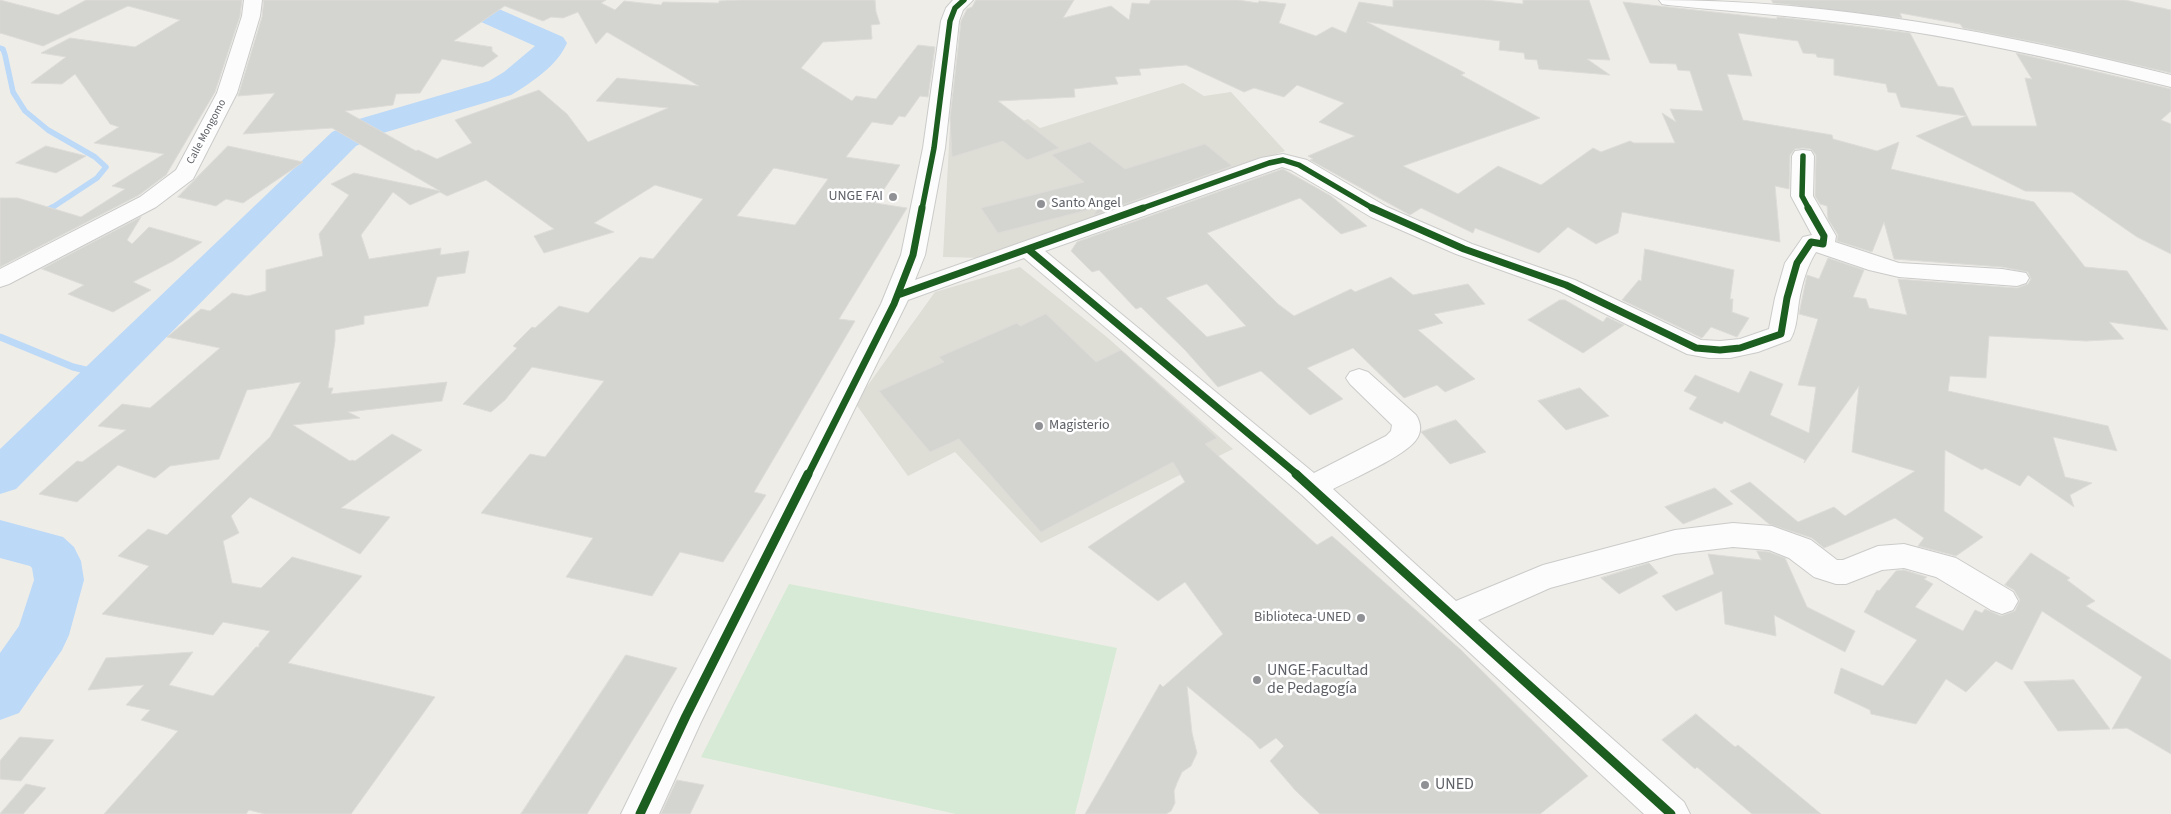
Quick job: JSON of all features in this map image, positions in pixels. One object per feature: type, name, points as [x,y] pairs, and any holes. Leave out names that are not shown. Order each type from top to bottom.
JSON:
[{"type":"street","name":"Calle Mongomo","points":[[0,279],[148,202],[185,174],[227,93],[251,16],[253,0]]},
{"type":"street","points":[[640,814],[690,708],[898,295],[913,255],[934,148],[950,21],[955,8],[964,0]]},
{"type":"street","points":[[1669,0],[1861,20],[1978,38],[2088,60],[2171,81]]},
{"type":"street","points":[[1802,156],[1802,196],[1824,236],[1823,244],[1811,242]]},
{"type":"street","points":[[898,295],[1260,166],[1283,160],[1298,165],[1379,212],[1455,246],[1566,285],[1696,348],[1715,350],[1744,348],[1780,334],[1787,298],[1797,263],[1811,242]]},
{"type":"street","points":[[1811,242],[1896,270],[1939,274],[1988,274],[2017,278]]},
{"type":"street","points":[[1028,250],[1312,487],[1452,617],[1671,814]]},
{"type":"street","points":[[913,255],[960,274]]},
{"type":"street","points":[[1312,487],[1396,443],[1405,435],[1406,422],[1359,378]]},
{"type":"street","points":[[1452,617],[1543,578],[1674,542],[1733,535],[1772,538],[1800,549],[1825,568],[1836,572],[1846,572],[1878,558],[1904,556],[1945,567],[2002,601]]},
{"type":"shaded area","name":"Santo Angel","points":[[1183,83],[1204,96],[1231,92],[1285,151],[984,258],[943,257],[950,126],[985,118],[996,131],[1028,119],[1040,128]]},
{"type":"shaded area","name":"Magisterio","points":[[1020,267],[1108,338],[1233,449],[1041,543],[955,452],[908,476],[855,403],[935,292]]},
{"type":"green space","points":[[789,584],[1117,648],[1075,814],[956,814],[701,757]]},
{"type":"building","points":[[0,0],[58,15],[86,0],[242,0],[240,16],[215,92],[166,175],[139,195],[0,267],[0,198],[18,198],[81,217],[125,189],[112,186],[164,154],[94,143],[119,127],[110,124],[75,74],[62,84],[31,83],[66,57],[41,53],[70,38],[135,47],[180,20],[128,6],[43,46],[0,33]]},
{"type":"building","points":[[264,0],[606,0],[601,3],[615,10],[624,1],[661,5],[663,2],[719,3],[719,1],[740,0],[875,0],[880,24],[871,25],[872,39],[823,42],[801,68],[852,101],[856,96],[876,99],[918,45],[935,47],[928,97],[920,96],[905,117],[899,116],[892,125],[872,122],[846,157],[900,165],[875,203],[907,208],[839,319],[855,321],[754,492],[766,495],[723,562],[680,552],[652,596],[566,577],[593,538],[481,513],[530,454],[545,457],[604,381],[532,367],[505,400],[491,412],[463,404],[517,348],[513,346],[532,327],[535,328],[559,306],[588,313],[640,257],[653,259],[703,199],[655,185],[594,223],[614,232],[544,253],[534,236],[554,229],[486,180],[447,196],[440,192],[410,205],[393,192],[361,235],[369,259],[441,248],[440,255],[469,251],[465,273],[437,277],[428,306],[364,316],[364,324],[335,330],[328,388],[333,388],[331,394],[447,382],[442,401],[348,412],[360,418],[293,425],[350,461],[355,461],[392,434],[422,450],[341,508],[390,517],[360,554],[250,497],[231,516],[239,533],[223,541],[232,583],[261,588],[292,557],[362,576],[288,663],[435,697],[351,814],[265,814],[249,810],[246,814],[104,814],[178,731],[141,720],[150,710],[126,705],[144,685],[88,690],[106,658],[193,652],[169,685],[213,696],[256,647],[259,647],[259,644],[270,631],[223,622],[213,635],[102,614],[149,566],[118,556],[148,529],[167,535],[270,437],[301,382],[247,390],[219,459],[170,466],[155,478],[118,465],[77,502],[39,494],[77,461],[82,462],[126,430],[98,426],[122,404],[150,408],[220,348],[167,337],[201,309],[210,311],[232,293],[248,296],[266,291],[266,270],[323,256],[319,234],[349,195],[331,184],[354,173],[440,191],[332,128],[243,134],[275,93],[238,96],[262,17]],"holes":[[[505,6],[543,21],[551,17],[563,18],[578,12],[596,44],[607,32],[699,86],[617,78],[596,101],[668,108],[588,142],[567,114],[539,90],[455,120],[472,143],[437,159],[418,150],[416,151],[345,111],[393,105],[396,94],[420,93],[442,59],[483,67],[498,56],[492,51],[492,47],[454,41]],[[774,168],[828,179],[795,225],[737,216]]]},
{"type":"building","points":[[976,0],[1074,0],[1063,18],[1111,6],[1129,20],[1132,3],[1149,4],[1151,0],[1238,0],[1258,3],[1259,1],[1286,4],[1279,23],[1316,36],[1332,27],[1346,33],[1359,2],[1393,7],[1393,0],[1485,0],[1523,4],[1523,0],[1589,0],[1610,60],[1587,59],[1610,75],[1539,69],[1537,60],[1525,59],[1524,53],[1499,50],[1500,41],[1367,22],[1465,73],[1461,75],[1540,118],[1403,166],[1458,194],[1498,166],[1541,185],[1593,148],[1601,152],[1630,141],[1634,143],[1675,143],[1662,113],[1676,122],[1670,109],[1703,111],[1690,71],[1678,70],[1676,64],[1650,63],[1623,2],[1777,19],[1777,17],[1910,33],[1938,86],[1953,88],[1972,126],[2037,126],[2025,78],[2032,79],[2016,53],[2171,89],[2171,111],[2161,120],[2171,124],[2171,254],[2137,237],[2072,192],[2025,191],[1916,136],[1966,116],[1901,107],[1896,93],[1888,92],[1886,84],[1834,75],[1834,59],[1803,53],[1798,41],[1738,33],[1752,76],[1727,74],[1743,120],[1832,135],[1833,139],[1877,151],[1899,142],[1891,169],[2034,202],[2085,267],[2127,271],[2168,330],[2109,322],[2124,339],[2086,341],[1989,336],[1986,378],[1950,376],[1948,391],[2108,426],[2117,451],[2053,437],[2065,477],[2092,483],[2070,495],[2074,507],[2028,475],[2020,486],[1985,468],[1982,470],[1945,450],[1944,511],[1983,537],[1956,556],[1918,546],[1924,538],[1895,518],[1824,548],[1812,538],[1769,524],[1730,491],[1750,482],[1798,522],[1834,507],[1845,516],[1915,471],[1852,452],[1859,386],[1804,463],[1805,460],[1724,421],[1722,424],[1689,409],[1697,397],[1684,391],[1695,375],[1739,393],[1750,371],[1783,384],[1770,415],[1809,433],[1816,387],[1798,385],[1818,319],[1799,314],[1807,275],[1819,279],[1828,258],[1864,270],[1853,297],[1866,299],[1869,308],[1907,315],[1898,279],[2017,288],[2028,284],[2031,279],[2028,272],[2002,267],[1894,259],[1884,222],[1872,252],[1837,241],[1838,235],[1828,219],[1827,206],[1820,204],[1815,196],[1816,155],[1811,149],[1803,148],[1795,149],[1790,155],[1789,189],[1775,186],[1780,242],[1622,212],[1618,233],[1596,244],[1568,227],[1539,253],[1475,228],[1473,233],[1421,208],[1410,215],[1310,160],[1313,159],[1308,156],[1355,136],[1319,122],[1344,103],[1297,85],[1284,97],[1254,88],[1244,92],[1186,65],[1139,69],[1141,75],[1115,77],[1118,84],[1074,89],[1075,97],[998,101],[1059,148],[1027,160],[1003,141],[952,157],[950,118],[961,21],[967,9],[972,7]]},
{"type":"building","points":[[1772,0],[2125,0],[2171,10],[2171,73],[2045,44],[1963,28],[1960,24],[1900,13],[1902,18],[1773,3]]},
{"type":"building","points":[[1090,142],[1125,169],[1205,144],[1232,166],[1094,215],[1099,207],[998,233],[981,208],[1084,182],[1052,155]]},
{"type":"building","points":[[46,146],[86,156],[56,173],[16,163]]},
{"type":"building","points":[[228,146],[303,162],[243,203],[226,199],[216,206],[178,197]]},
{"type":"building","points":[[1283,169],[1331,196],[1367,226],[1341,234],[1300,198],[1207,233],[1278,304],[1294,316],[1351,289],[1355,292],[1391,277],[1413,295],[1468,284],[1485,304],[1434,314],[1443,323],[1418,330],[1475,379],[1445,392],[1437,385],[1404,398],[1353,348],[1307,368],[1343,399],[1310,415],[1261,371],[1218,387],[1185,350],[1141,307],[1136,309],[1099,270],[1092,272],[1071,251],[1077,242]],"holes":[[[1207,284],[1246,326],[1207,337],[1166,298]]]},
{"type":"building","points":[[141,217],[127,240],[132,244],[149,227],[202,242],[173,261],[133,282],[151,290],[113,312],[68,294],[84,285],[42,269]]},
{"type":"building","points":[[1645,249],[1734,270],[1730,299],[1733,299],[1732,312],[1749,318],[1737,337],[1711,327],[1702,338],[1622,300],[1639,280],[1641,281]]},
{"type":"building","points":[[1560,300],[1565,300],[1603,322],[1607,317],[1624,325],[1583,353],[1528,320]]},
{"type":"building","points":[[1046,314],[1096,362],[1121,350],[1217,438],[1205,444],[1317,545],[1332,536],[1461,650],[1588,776],[1540,814],[1320,814],[1295,790],[1270,761],[1284,746],[1276,738],[1260,749],[1252,740],[1187,686],[1192,733],[1197,753],[1191,766],[1182,772],[1177,783],[1174,791],[1175,803],[1171,811],[1166,814],[1085,814],[1160,684],[1163,687],[1223,634],[1185,582],[1158,601],[1088,547],[1185,482],[1173,462],[1041,532],[959,439],[930,452],[879,391],[944,362],[939,357],[1017,323],[1020,326]]},
{"type":"building","points":[[1580,388],[1609,416],[1566,430],[1538,401]]},
{"type":"building","points":[[1456,420],[1486,452],[1450,464],[1421,432]]},
{"type":"building","points":[[1715,488],[1733,504],[1683,524],[1665,507]]},
{"type":"building","points":[[1757,551],[1769,552],[1785,558],[1807,607],[1855,631],[1845,652],[1774,615],[1776,636],[1725,624],[1722,591],[1676,611],[1662,596],[1714,574],[1708,554],[1761,560]]},
{"type":"building","points":[[2031,553],[2070,578],[2067,580],[2095,601],[2086,606],[2171,660],[2171,754],[2127,728],[2112,729],[2142,677],[2042,611],[2012,670],[1996,661],[1966,692],[1946,679],[1916,724],[1871,714],[1870,710],[1834,693],[1841,668],[1883,686],[1917,640],[1864,612],[1877,590],[1879,591],[1896,571],[1904,570],[1927,577],[1924,579],[1933,584],[1915,607],[1963,631],[1975,610],[1982,613],[1985,609],[2001,616],[2015,611],[2020,600],[2014,590],[2005,585]]},
{"type":"building","points":[[1649,563],[1658,573],[1619,594],[1601,578]]},
{"type":"building","points":[[626,655],[677,668],[587,814],[521,814]]},
{"type":"building","points":[[2074,680],[2110,729],[2058,731],[2024,682]]},
{"type":"building","points":[[1696,714],[1735,747],[1738,745],[1821,814],[1752,814],[1697,767],[1695,769],[1662,740]]},
{"type":"building","points":[[20,737],[54,740],[21,781],[0,779],[0,761]]},
{"type":"building","points":[[677,780],[704,785],[690,814],[661,814]]},
{"type":"building","points":[[26,784],[46,788],[23,814],[0,814]]},
{"type":"waterway","points":[[0,477],[344,139],[371,126],[500,88],[515,79],[549,50],[552,43],[480,11],[477,8],[480,0]]},
{"type":"waterway","points":[[0,48],[3,49],[5,55],[13,92],[25,111],[48,130],[95,157],[106,167],[97,178],[50,209]]},
{"type":"waterway","points":[[44,213],[52,208]]},
{"type":"waterway","points":[[0,337],[73,367],[103,374]]},
{"type":"waterway","points":[[0,539],[46,551],[56,561],[59,580],[43,635],[0,696]]},
{"type":"cycle path","points":[[640,814],[686,716],[894,304],[913,255],[934,148],[950,21],[955,8],[964,0]]},
{"type":"cycle path","points":[[898,295],[1269,163],[1283,160],[1299,165],[1379,212],[1464,249],[1566,285],[1696,348],[1720,350],[1740,348],[1781,334],[1787,298],[1797,263],[1811,242],[1823,244],[1824,236],[1802,196],[1803,156]]},
{"type":"cycle path","points":[[1029,250],[1312,487],[1452,617],[1671,814]]},
{"type":"place","name":"UNGE FAI","points":[[893,197]]},
{"type":"place","name":"Santo Angel","points":[[1041,204]]},
{"type":"place","name":"Magisterio","points":[[1039,426]]},
{"type":"place","name":"Biblioteca-UNED","points":[[1361,618]]},
{"type":"place","name":"UNGE-Facultad de Pedagogía","points":[[1257,680]]},
{"type":"place","name":"UNED","points":[[1425,785]]}]
